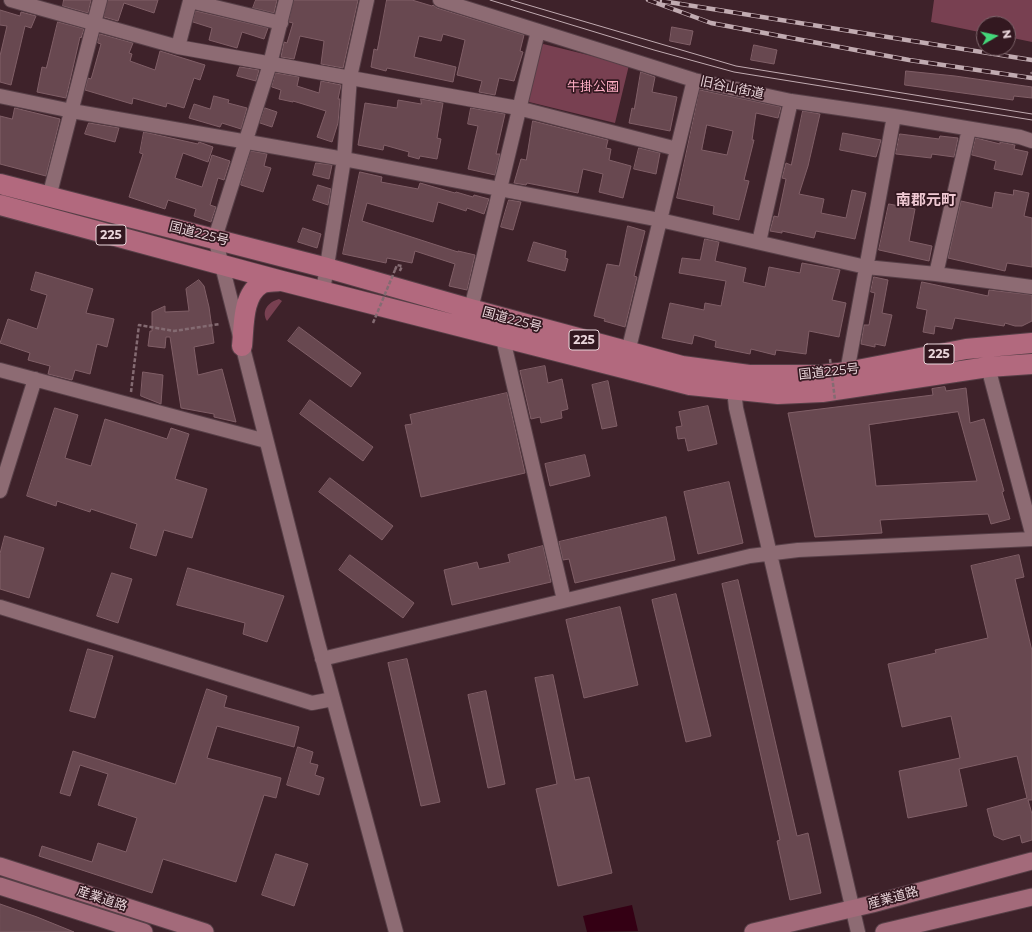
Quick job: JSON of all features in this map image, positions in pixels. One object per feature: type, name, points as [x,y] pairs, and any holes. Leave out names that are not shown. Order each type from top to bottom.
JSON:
[{"type":"highway","name":"国道225号","points":[[0,184],[215,238],[682,366],[749,375],[783,376],[847,372],[966,349],[1032,343]]},
{"type":"highway","name":"国道225号","points":[[0,205],[503,339],[690,385],[778,394],[822,392],[861,388],[929,375],[988,367],[1032,364]]},
{"type":"highway","points":[[242,346],[246,311],[254,290],[262,284],[282,281]]},
{"type":"main road","name":"産業道路","points":[[753,932],[852,909],[1032,861]]},
{"type":"main road","name":"産業道路","points":[[0,866],[205,932]]},
{"type":"main road","name":"産業道路","points":[[0,886],[144,932]]},
{"type":"main road","points":[[884,932],[1032,897]]},
{"type":"street","points":[[11,0],[178,47],[518,108],[677,150]]},
{"type":"street","points":[[49,197],[100,0]]},
{"type":"street","points":[[286,0],[270,64],[244,141],[215,238],[322,659],[396,932]]},
{"type":"street","points":[[323,291],[344,159],[350,77],[367,0]]},
{"type":"street","name":"旧谷山街道","points":[[440,0],[694,80],[791,101],[894,116],[1020,137],[1032,141]]},
{"type":"street","points":[[178,47],[190,1],[281,23]]},
{"type":"street","points":[[471,309],[518,108],[538,31]]},
{"type":"street","points":[[628,352],[694,80]]},
{"type":"street","points":[[0,96],[72,111],[344,159],[660,220],[866,267],[1032,286]]},
{"type":"street","points":[[759,242],[791,101]]},
{"type":"street","points":[[847,372],[894,116]]},
{"type":"street","points":[[936,274],[969,129]]},
{"type":"street","points":[[503,339],[564,600]]},
{"type":"street","points":[[988,367],[1032,533]]},
{"type":"street","points":[[0,370],[266,441]]},
{"type":"street","points":[[0,491],[35,379]]},
{"type":"street","points":[[734,390],[736,408],[858,932]]},
{"type":"street","points":[[322,659],[750,556],[770,553],[1032,539]]},
{"type":"street","points":[[0,607],[312,703],[333,699]]},
{"type":"street","points":[[390,932],[392,918]]},
{"type":"path","points":[[373,322],[397,265],[402,266],[399,276]]},
{"type":"path","points":[[130,404],[139,325],[174,331],[220,324]]},
{"type":"path","points":[[830,359],[835,400]]},
{"type":"green space","points":[[934,0],[1032,0],[1032,42],[1016,39],[1016,16],[976,16],[976,31],[931,22]]},
{"type":"green space","name":"牛掛公園","points":[[535,42],[629,65],[615,123],[521,100]]},
{"type":"green space","points":[[279,299],[282,301],[267,321],[265,317],[265,310],[272,302]]},
{"type":"shaded area","points":[[632,905],[638,931],[587,932],[583,916]]},
{"type":"building","points":[[64,0],[91,0],[88,13],[63,6]]},
{"type":"building","points":[[108,0],[158,0],[154,13],[124,3],[118,21],[104,17]]},
{"type":"building","points":[[256,0],[277,0],[274,13],[253,8]]},
{"type":"building","points":[[294,0],[358,0],[343,68],[321,64],[324,41],[300,36],[294,59],[281,57],[284,42],[287,43],[293,23],[289,22]]},
{"type":"building","points":[[387,0],[412,0],[432,6],[433,5],[437,8],[524,35],[520,51],[523,52],[514,81],[499,78],[495,95],[479,92],[482,81],[457,75],[465,40],[443,34],[441,41],[419,36],[414,57],[456,67],[453,82],[387,68],[386,71],[371,67],[374,49],[377,50]]},
{"type":"building","points":[[0,10],[20,16],[21,12],[36,16],[31,28],[25,26],[11,85],[0,82],[0,56],[7,26],[0,25]]},
{"type":"building","points":[[196,11],[268,28],[264,39],[242,32],[237,48],[209,40],[212,28],[193,22]]},
{"type":"building","points":[[58,22],[84,29],[81,38],[80,37],[66,98],[37,92],[42,67],[46,68]]},
{"type":"building","points":[[672,27],[693,31],[690,45],[670,41]]},
{"type":"building","points":[[100,34],[133,43],[129,53],[132,54],[130,61],[155,70],[160,51],[205,65],[200,80],[194,78],[184,108],[167,103],[166,107],[133,98],[132,104],[85,90],[88,78],[91,79],[101,44],[98,43]]},
{"type":"building","points":[[754,45],[777,50],[774,64],[751,60]]},
{"type":"building","points":[[240,67],[259,70],[256,81],[237,76]]},
{"type":"building","points":[[906,71],[955,76],[1032,87],[1032,98],[1014,96],[1013,100],[905,85]]},
{"type":"building","points":[[641,72],[655,77],[652,92],[677,97],[670,131],[629,123],[632,108],[634,109]]},
{"type":"building","points":[[276,73],[299,77],[297,86],[319,93],[321,81],[341,85],[338,99],[340,99],[338,123],[332,142],[317,137],[326,111],[293,101],[279,99],[281,90],[272,87]]},
{"type":"building","points":[[700,90],[781,107],[778,118],[756,113],[752,140],[754,140],[744,180],[749,181],[739,220],[713,214],[714,206],[677,198]],"holes":[[[707,125],[733,131],[727,155],[702,150]]]},
{"type":"building","points":[[214,96],[229,100],[228,103],[247,108],[241,129],[222,123],[220,127],[189,118],[194,104],[210,109]]},
{"type":"building","points":[[421,99],[443,103],[437,138],[441,139],[437,159],[420,156],[419,159],[408,156],[409,152],[384,145],[383,150],[358,145],[365,103],[397,108],[398,100],[421,104]]},
{"type":"building","points":[[15,108],[60,119],[46,176],[0,164],[0,116],[12,119]]},
{"type":"building","points":[[265,108],[277,112],[272,127],[260,123]]},
{"type":"building","points":[[471,108],[505,114],[496,154],[500,154],[495,175],[468,169],[478,126],[468,124]]},
{"type":"building","points":[[803,111],[820,114],[808,166],[799,194],[824,199],[821,213],[846,218],[852,190],[866,193],[855,239],[816,231],[814,238],[782,231],[782,233],[770,231],[774,216],[778,217],[786,179],[782,178],[786,163],[791,165]]},
{"type":"building","points":[[533,121],[608,140],[606,148],[611,149],[609,160],[631,166],[623,198],[599,192],[603,174],[583,169],[578,193],[527,183],[526,185],[514,183],[521,159],[526,160]]},
{"type":"building","points":[[89,123],[119,128],[115,142],[85,134]]},
{"type":"building","points":[[144,132],[198,144],[199,142],[213,147],[208,162],[183,153],[175,178],[202,187],[212,155],[230,161],[224,180],[218,178],[210,205],[216,207],[211,222],[194,216],[196,209],[168,200],[165,209],[129,197],[143,154],[140,153]]},
{"type":"building","points":[[843,133],[881,140],[876,157],[840,150]]},
{"type":"building","points":[[900,134],[939,139],[940,136],[958,138],[954,157],[932,154],[931,158],[896,154]]},
{"type":"building","points":[[976,138],[1000,144],[1000,142],[1015,145],[1014,149],[1028,152],[1022,175],[994,169],[996,161],[972,155]]},
{"type":"building","points":[[639,148],[660,153],[656,174],[634,169]]},
{"type":"building","points":[[251,151],[267,154],[264,166],[271,168],[263,192],[241,185]]},
{"type":"building","points":[[316,163],[332,165],[329,179],[313,175]]},
{"type":"building","points":[[360,172],[382,177],[381,182],[418,189],[420,183],[455,193],[473,197],[474,195],[489,199],[484,214],[467,208],[466,211],[438,202],[433,222],[367,203],[362,221],[458,252],[475,255],[467,290],[449,286],[455,264],[415,251],[412,263],[387,258],[386,263],[343,254]]},
{"type":"building","points":[[318,185],[331,189],[328,205],[313,200]]},
{"type":"building","points":[[1014,190],[1029,193],[1024,216],[1032,218],[1032,267],[1007,263],[1005,271],[948,258],[961,201],[992,208],[995,192],[1013,195]]},
{"type":"building","points":[[509,200],[521,202],[513,230],[501,227]]},
{"type":"building","points":[[889,204],[915,209],[909,241],[932,246],[929,261],[879,250]]},
{"type":"building","points":[[628,226],[645,231],[634,276],[637,277],[625,327],[604,321],[605,319],[594,316],[607,264],[619,266]]},
{"type":"building","points":[[303,228],[321,234],[317,248],[298,242]]},
{"type":"building","points":[[705,239],[719,242],[715,261],[746,268],[743,282],[765,287],[769,267],[800,273],[802,263],[840,270],[832,300],[846,303],[839,337],[809,331],[806,354],[776,350],[775,355],[751,349],[750,354],[715,347],[716,341],[694,335],[692,344],[662,338],[670,303],[704,310],[705,303],[721,306],[726,281],[679,273],[682,258],[700,260]]},
{"type":"building","points":[[534,242],[566,251],[565,258],[568,259],[565,271],[528,261]]},
{"type":"building","points":[[36,272],[93,289],[86,313],[114,319],[107,347],[97,344],[90,374],[75,370],[72,380],[48,374],[50,366],[28,360],[30,353],[0,343],[8,319],[37,329],[47,295],[31,290]]},
{"type":"building","points":[[874,277],[888,280],[882,313],[892,315],[885,346],[875,344],[875,347],[861,344],[864,325],[869,325],[875,293],[871,292]]},
{"type":"building","points":[[199,280],[204,286],[209,307],[214,343],[194,347],[198,375],[222,369],[236,422],[214,417],[214,414],[181,408],[170,337],[166,337],[165,348],[148,346],[150,331],[152,331],[152,312],[165,306],[165,312],[189,311],[186,289]]},
{"type":"building","points":[[922,282],[988,296],[989,290],[1032,295],[1032,321],[1022,326],[1015,326],[1005,323],[1004,326],[955,318],[952,329],[935,326],[934,334],[923,332],[927,310],[917,308]]},
{"type":"building","points":[[299,327],[361,373],[351,387],[288,341]]},
{"type":"building","points":[[545,366],[548,383],[562,379],[568,409],[561,411],[562,418],[541,423],[540,417],[531,419],[520,371]]},
{"type":"building","points":[[143,372],[163,375],[161,404],[141,396]]},
{"type":"building","points":[[608,381],[617,426],[602,429],[592,385]]},
{"type":"building","points":[[945,387],[946,391],[966,388],[970,423],[984,419],[1004,491],[1002,492],[1010,519],[991,524],[988,514],[880,520],[882,533],[815,537],[788,413],[933,395],[932,389]],"holes":[[[958,412],[977,481],[876,486],[869,425]]]},
{"type":"building","points":[[507,393],[525,473],[421,497],[405,425],[412,424],[410,415]]},
{"type":"building","points":[[310,400],[373,447],[363,461],[300,414]]},
{"type":"building","points":[[708,406],[717,444],[688,451],[685,438],[678,439],[676,427],[682,426],[679,412]]},
{"type":"building","points":[[55,408],[78,415],[65,458],[91,466],[105,419],[167,439],[171,428],[189,434],[175,479],[207,489],[192,538],[164,530],[156,556],[130,548],[137,524],[91,509],[90,512],[57,501],[56,506],[27,496]]},
{"type":"building","points":[[585,455],[590,476],[550,486],[545,464]]},
{"type":"building","points":[[330,478],[393,526],[382,540],[319,492]]},
{"type":"building","points":[[729,482],[743,543],[698,554],[684,492]]},
{"type":"building","points":[[666,517],[675,560],[575,583],[569,559],[563,560],[559,542]]},
{"type":"building","points":[[5,536],[44,548],[29,598],[0,589],[0,554]]},
{"type":"building","points":[[543,546],[551,582],[452,605],[444,570],[477,562],[479,569],[510,562],[508,555]]},
{"type":"building","points":[[350,555],[414,603],[403,618],[339,570]]},
{"type":"building","points":[[1019,555],[1024,577],[1015,579],[1032,651],[1032,800],[1028,800],[1032,814],[1032,840],[1022,843],[1020,835],[1003,840],[994,836],[987,809],[1027,798],[1017,756],[959,769],[967,806],[908,818],[899,771],[960,758],[951,716],[902,727],[888,664],[936,653],[935,650],[988,638],[971,566]]},
{"type":"building","points":[[188,568],[284,596],[267,642],[243,634],[245,623],[177,605]]},
{"type":"building","points":[[112,573],[132,579],[118,623],[97,616]]},
{"type":"building","points":[[738,580],[797,836],[808,833],[821,893],[790,900],[777,841],[780,840],[722,584]]},
{"type":"building","points":[[676,594],[711,736],[686,742],[652,600]]},
{"type":"building","points":[[620,607],[638,685],[584,698],[566,620]]},
{"type":"building","points":[[88,649],[113,656],[95,718],[70,711]]},
{"type":"building","points":[[407,659],[440,802],[421,806],[388,663]]},
{"type":"building","points":[[553,675],[575,780],[589,777],[612,873],[558,886],[536,789],[557,784],[535,678]]},
{"type":"building","points":[[207,689],[227,696],[224,707],[299,727],[294,747],[217,726],[207,758],[281,778],[276,798],[264,795],[236,882],[163,859],[152,893],[39,856],[42,846],[92,862],[98,843],[126,852],[137,818],[98,805],[108,774],[80,765],[70,796],[60,793],[73,751],[175,784]]},
{"type":"building","points":[[486,691],[505,784],[488,788],[468,695]]},
{"type":"building","points":[[298,747],[313,752],[310,763],[318,765],[315,775],[324,778],[319,795],[287,785]]},
{"type":"building","points":[[276,854],[308,864],[294,906],[262,895]]},
{"type":"building","points":[[0,904],[37,917],[74,932],[0,932]]},
{"type":"tram line","points":[[490,0],[654,50],[734,72],[1032,120]]},
{"type":"tram line","points":[[511,0],[736,66],[1032,114]]},
{"type":"railway","points":[[648,0],[711,23],[909,60],[1032,78]]},
{"type":"railway","points":[[662,1],[1032,60]]},
{"type":"district","name":"南郡元町","points":[[926,201]]}]
